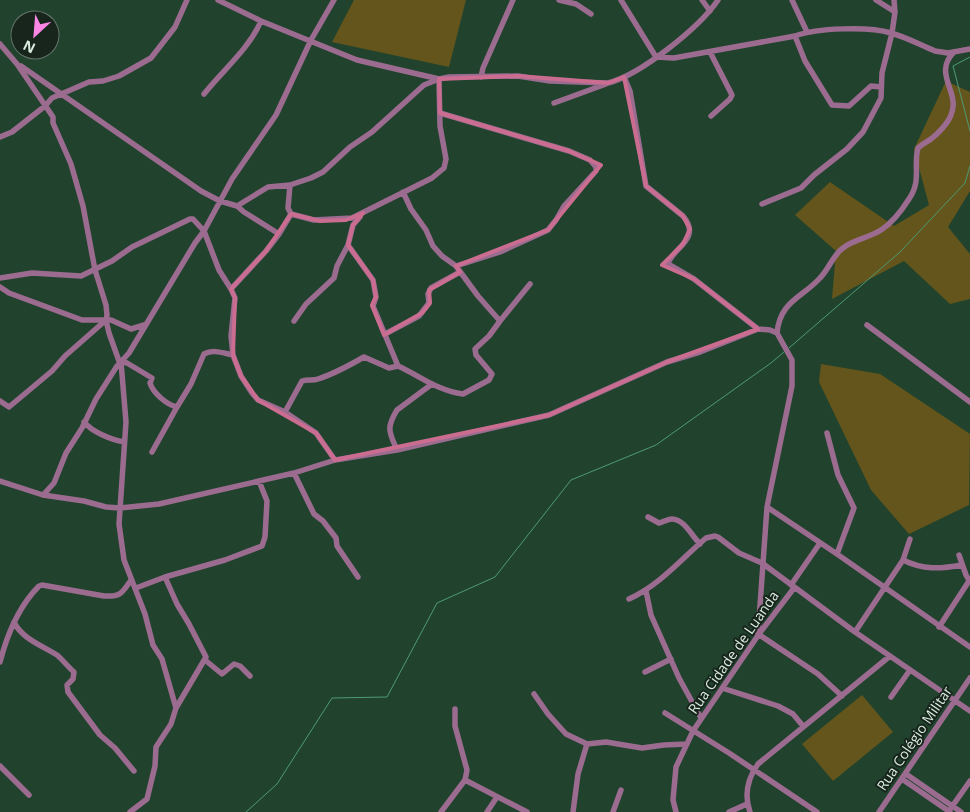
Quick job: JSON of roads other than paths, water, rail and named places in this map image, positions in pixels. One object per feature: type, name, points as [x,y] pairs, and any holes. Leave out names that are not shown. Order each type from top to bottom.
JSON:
[{"type":"street","points":[[0,137],[7,135],[45,106],[52,98],[89,82],[114,78],[151,58],[175,27],[187,0]]},
{"type":"street","points":[[218,0],[261,21],[344,55],[371,64],[439,79],[518,76],[550,81],[608,83],[617,81]]},
{"type":"street","points":[[43,495],[54,483],[66,453],[96,399],[128,353],[204,231],[232,179],[276,115],[311,40],[334,0]]},
{"type":"street","points":[[481,77],[483,68],[513,0]]},
{"type":"street","points":[[559,0],[576,4],[591,14]]},
{"type":"street","points":[[621,0],[656,57]]},
{"type":"street","points":[[702,0],[710,11]]},
{"type":"street","points":[[554,103],[617,81],[638,71],[669,48],[710,11],[718,0]]},
{"type":"street","points":[[792,0],[807,32]]},
{"type":"street","points":[[876,0],[895,12]]},
{"type":"street","points":[[762,204],[801,188],[814,175],[847,149],[863,132],[879,102],[882,73],[892,33],[895,12],[894,0]]},
{"type":"street","points":[[204,94],[254,36],[261,21]]},
{"type":"street","points":[[656,57],[674,58],[807,32],[851,29],[880,30],[892,33],[935,51],[948,52],[970,49]]},
{"type":"street","points":[[794,36],[805,61],[832,105],[849,106],[870,87],[874,85],[881,87]]},
{"type":"street","points":[[0,44],[18,64],[53,117],[53,123],[71,164],[83,206],[95,270],[106,305],[106,320],[115,353],[121,362],[125,400],[120,524],[124,560],[145,614],[153,645],[162,659],[176,708]]},
{"type":"street","points":[[777,333],[778,323],[790,303],[820,279],[840,249],[851,242],[881,230],[899,213],[910,198],[916,185],[918,148],[933,138],[952,115],[953,102],[945,68],[947,61],[955,51]]},
{"type":"street","points":[[710,52],[732,95],[711,116]]},
{"type":"street","points":[[18,64],[175,174],[220,201],[237,206],[279,234]]},
{"type":"street","points":[[424,86],[426,75]]},
{"type":"street","points":[[624,77],[630,91],[646,186],[683,216],[690,229],[684,244],[669,259],[669,266],[694,279],[758,329]]},
{"type":"street","points":[[237,206],[268,187],[290,185],[323,172],[350,147],[372,132],[424,86],[439,79]]},
{"type":"street","points":[[290,214],[314,220],[346,220],[363,214],[424,182],[444,168],[446,159],[442,142],[439,79]]},
{"type":"street","points":[[385,334],[419,316],[429,303],[428,294],[432,288],[458,269],[548,230],[564,206],[596,170],[596,167],[590,160],[569,151],[440,113]]},
{"type":"street","points":[[231,289],[279,234],[290,214],[288,208],[290,185]]},
{"type":"street","points":[[404,192],[411,210],[426,230],[433,246],[458,269],[500,321]]},
{"type":"street","points":[[294,321],[306,304],[334,278],[337,266],[348,245],[353,225],[363,214]]},
{"type":"street","points":[[0,278],[32,273],[78,277],[112,261],[132,247],[193,219],[204,231],[219,270],[235,298],[231,325],[233,355],[241,376],[258,400],[285,412],[316,433],[335,460]]},
{"type":"street","points":[[348,245],[373,280],[376,297],[373,306],[398,366],[432,384],[463,394],[489,380],[492,374],[476,355],[475,348],[488,336],[530,284]]},
{"type":"street","points":[[0,287],[9,293],[82,320],[112,320],[131,329],[144,326]]},
{"type":"street","points":[[0,401],[9,407],[52,371],[65,356],[106,320]]},
{"type":"street","points":[[867,325],[970,402]]},
{"type":"street","points":[[0,481],[43,495],[120,508],[159,504],[294,473],[335,460],[397,450],[549,415],[667,362],[700,352],[758,329],[770,330],[777,333],[792,360],[792,386],[767,507],[759,634],[818,674],[842,696]]},
{"type":"street","points":[[152,452],[191,384],[204,354],[216,351],[233,355]]},
{"type":"street","points":[[285,412],[302,381],[320,378],[364,357],[389,368],[398,366]]},
{"type":"street","points":[[121,362],[152,378],[150,384],[152,389],[171,406],[177,407]]},
{"type":"street","points":[[397,450],[388,426],[393,416],[397,410],[432,384]]},
{"type":"street","points":[[84,422],[88,428],[107,438],[124,442]]},
{"type":"street","points":[[827,433],[839,480],[854,508],[837,554]]},
{"type":"street","points":[[294,473],[314,514],[323,521],[336,538],[337,546],[358,577]]},
{"type":"street","points":[[136,588],[165,577],[226,560],[262,546],[265,537],[267,501],[259,481]]},
{"type":"street","points":[[767,507],[970,647]]},
{"type":"street","points":[[648,517],[660,523],[672,519],[676,520],[686,527],[700,544]]},
{"type":"street","points":[[629,598],[657,584],[706,538],[715,536],[738,553],[762,563],[855,632],[970,711]]},
{"type":"street","points":[[855,632],[903,560],[910,539]]},
{"type":"street","name":"Rua Cidade de Luanda","points":[[676,812],[673,800],[674,776],[676,767],[693,731],[820,543]]},
{"type":"street","points":[[939,627],[969,581],[958,555]]},
{"type":"street","points":[[903,560],[923,568],[962,566]]},
{"type":"street","points":[[130,812],[148,799],[155,766],[156,747],[171,724],[176,708],[205,660],[205,654],[177,604],[165,577]]},
{"type":"street","points":[[0,662],[14,622],[22,606],[40,585],[114,596],[119,595],[131,580]]},
{"type":"street","points":[[646,591],[651,615],[690,700],[701,718]]},
{"type":"street","points":[[14,622],[19,630],[45,650],[58,656],[74,672],[73,679],[67,685],[68,692],[100,735],[115,748],[134,772]]},
{"type":"street","points":[[750,812],[747,804],[747,792],[754,769],[762,759],[890,656]]},
{"type":"street","points":[[645,672],[671,659]]},
{"type":"street","points":[[205,660],[222,674],[234,664],[240,666],[250,676]]},
{"type":"street","points":[[891,697],[910,670]]},
{"type":"street","name":"Rua Colégio Militar","points":[[879,812],[970,678]]},
{"type":"street","points":[[722,688],[778,706],[793,714],[804,726]]},
{"type":"street","points":[[534,694],[548,714],[566,734],[586,744],[606,742],[642,748],[687,744]]},
{"type":"street","points":[[441,812],[465,780],[467,765],[455,726],[455,710]]},
{"type":"street","points":[[665,713],[754,769],[817,812]]},
{"type":"street","points":[[573,812],[578,774],[586,744]]},
{"type":"street","points":[[0,766],[29,795]]},
{"type":"street","points":[[904,777],[950,810],[961,812]]},
{"type":"street","points":[[465,780],[527,812]]},
{"type":"street","points":[[950,810],[970,781]]},
{"type":"street","points":[[613,812],[621,790]]},
{"type":"street","points":[[487,812],[497,797]]},
{"type":"street","points":[[729,812],[747,804]]},
{"type":"waterway","points":[[970,57],[953,66],[970,131]]},
{"type":"waterway","points":[[789,348],[900,252],[965,183],[970,166]]},
{"type":"waterway","points":[[246,812],[277,784],[332,698],[387,697],[437,603],[495,577],[571,480],[656,445],[784,352]]}]
